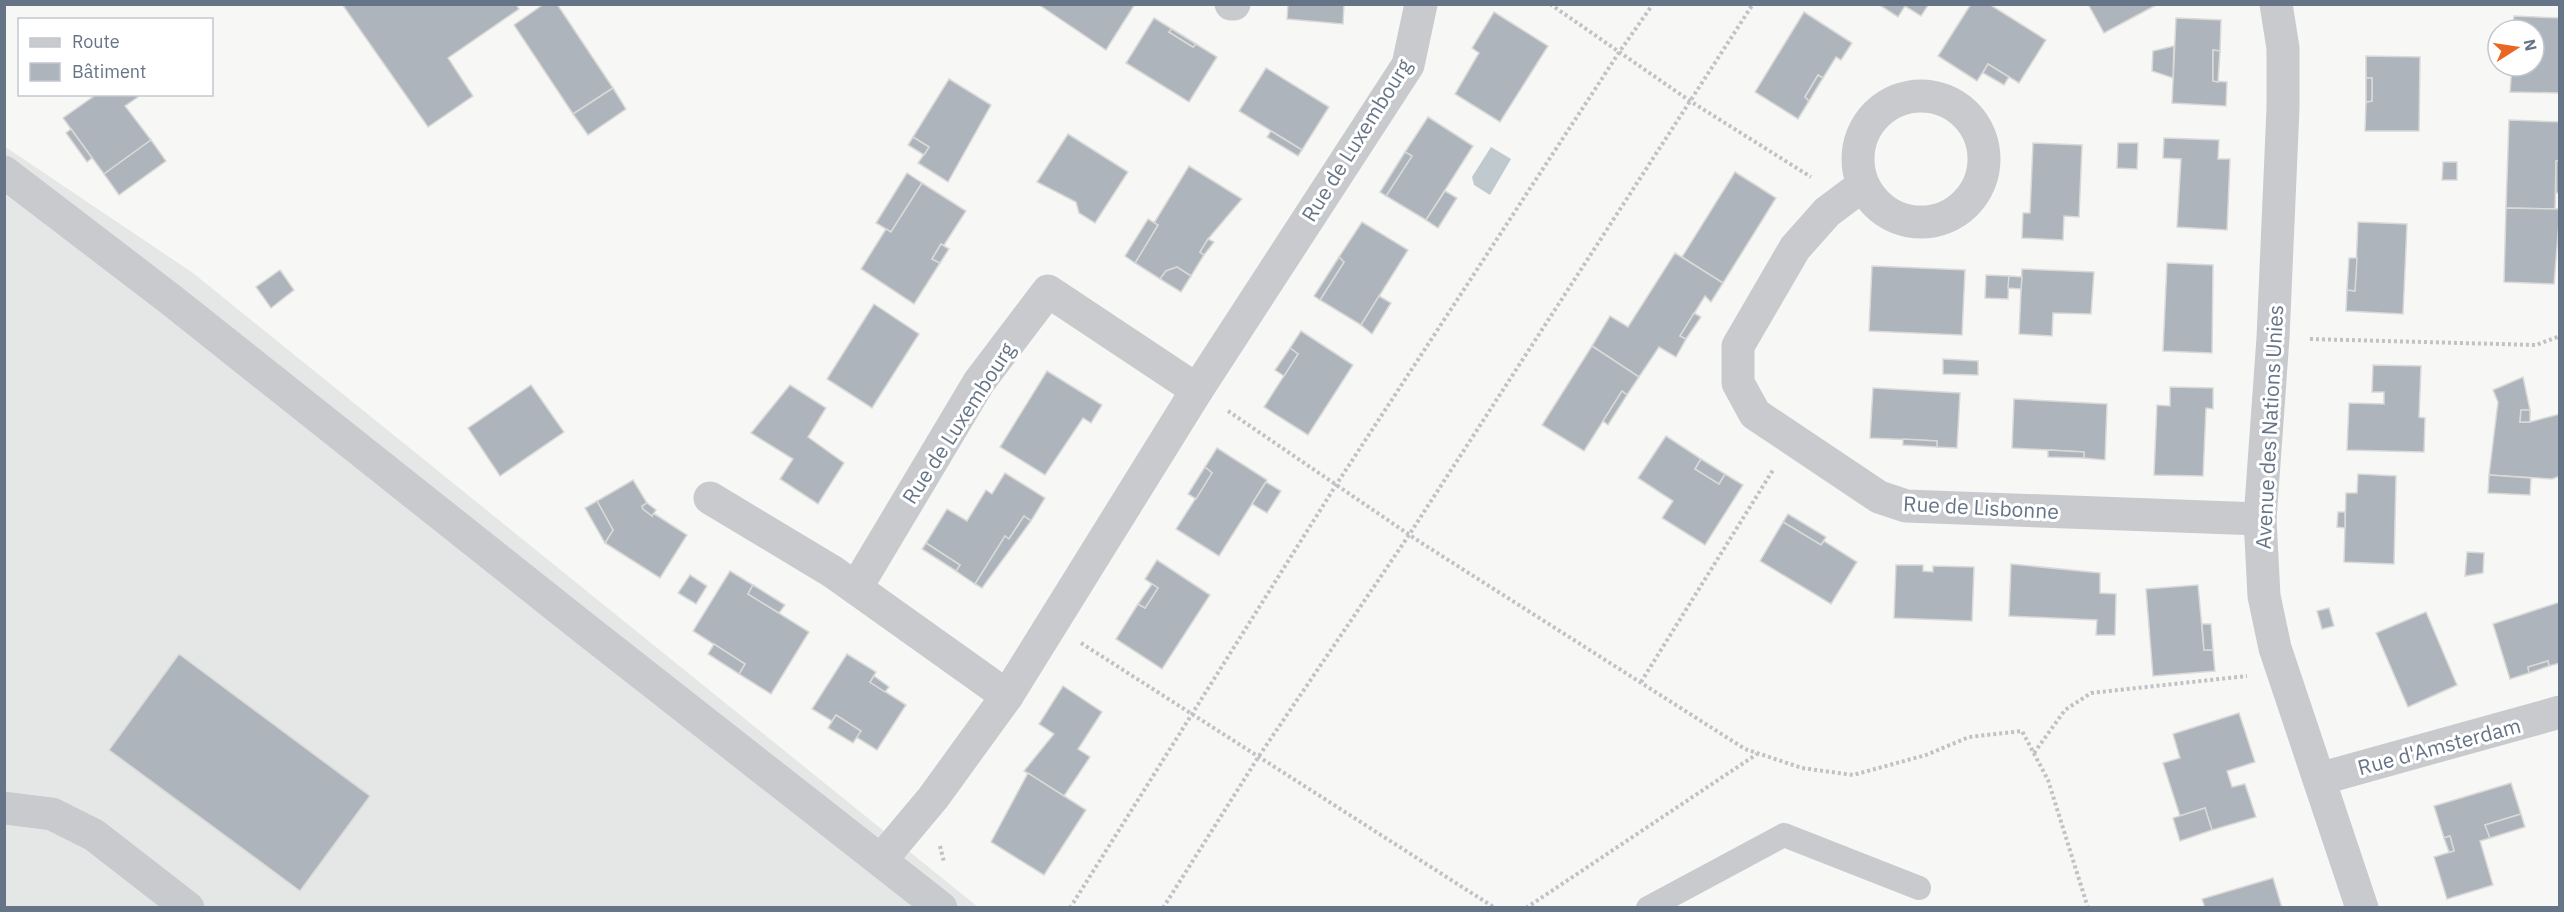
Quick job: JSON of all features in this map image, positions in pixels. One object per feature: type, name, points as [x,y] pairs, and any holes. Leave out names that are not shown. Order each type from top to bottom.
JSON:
[{"type":"street","name":"Rue de Luxembourg","points":[[881,860],[933,798],[1007,696],[1197,390],[1408,65],[1421,4]]},
{"type":"street","name":"Avenue des Nations Unies","points":[[2276,4],[2283,48],[2273,338],[2260,519],[2264,596],[2275,648],[2362,908]]},
{"type":"street","points":[[4,172],[170,298],[593,635],[941,908]]},
{"type":"street","name":"Rue de Lisbonne","points":[[1853,192],[1827,212],[1795,248],[1738,346],[1738,383],[1755,414],[1879,496],[1906,506],[2260,519]]},
{"type":"street","name":"Rue de Luxembourg","points":[[856,588],[979,382],[1048,291],[1197,390]]},
{"type":"street","points":[[710,498],[833,572],[1007,696]]},
{"type":"street","name":"Rue d'Amsterdam","points":[[2319,779],[2559,712]]},
{"type":"street","points":[[4,808],[52,814],[94,835],[188,908]]},
{"type":"lane","points":[[1648,908],[1784,835],[1919,888]]},
{"type":"path","points":[[1550,4],[1690,101],[1853,192]]},
{"type":"path","points":[[1070,908],[1336,485],[1653,4]]},
{"type":"path","points":[[1163,908],[1258,756],[1409,535],[1753,4]]},
{"type":"path","points":[[2273,338],[2536,345],[2559,336]]},
{"type":"path","points":[[1197,390],[1409,535],[1745,749],[1802,768],[1853,775],[1926,755],[1969,737],[2022,731],[2048,780],[2088,908]]},
{"type":"path","points":[[1641,682],[1792,438]]},
{"type":"path","points":[[1052,624],[1495,908]]},
{"type":"path","points":[[2034,754],[2066,710],[2091,693],[2284,671]]},
{"type":"path","points":[[1526,908],[1758,753]]},
{"type":"path","points":[[933,798],[945,872]]},
{"type":"shaded area","points":[[4,146],[193,273],[978,907],[5,907]]},
{"type":"shaded area","points":[[1491,147],[1511,159],[1490,195],[1474,185],[1472,177]]},
{"type":"building","points":[[342,4],[516,4],[519,9],[448,58],[473,96],[428,127]]},
{"type":"building","points":[[544,4],[557,4],[613,88],[573,114],[514,25]]},
{"type":"building","points":[[1038,4],[1135,4],[1106,50]]},
{"type":"building","points":[[1288,4],[1344,4],[1343,24],[1287,19]]},
{"type":"building","points":[[1878,4],[1929,4],[1921,16],[1905,6],[1898,17]]},
{"type":"building","points":[[1971,4],[1989,4],[2046,40],[2019,83],[1988,64],[1977,81],[1938,56]]},
{"type":"building","points":[[2088,4],[2158,4],[2104,33]]},
{"type":"building","points":[[1494,12],[1548,46],[1500,122],[1455,94],[1479,53],[1472,48]]},
{"type":"building","points":[[1804,12],[1852,43],[1841,60],[1836,57],[1823,78],[1818,75],[1805,97],[1809,101],[1798,119],[1755,92]]},
{"type":"building","points":[[2514,16],[2560,18],[2560,93],[2510,92],[2511,78],[2546,78],[2546,18],[2514,18]]},
{"type":"building","points":[[1154,18],[1172,29],[1169,32],[1193,47],[1196,44],[1217,57],[1189,102],[1126,63]]},
{"type":"building","points":[[2176,18],[2221,20],[2220,51],[2213,50],[2213,81],[2227,82],[2226,106],[2172,103]]},
{"type":"building","points":[[1172,29],[1196,44],[1193,47],[1169,32]]},
{"type":"building","points":[[2174,46],[2173,78],[2152,71],[2153,51]]},
{"type":"building","points":[[2213,50],[2220,51],[2218,82],[2213,81]]},
{"type":"building","points":[[2366,56],[2420,57],[2419,131],[2365,131],[2366,102],[2372,101],[2372,78],[2366,78]]},
{"type":"building","points":[[1988,64],[2009,77],[2004,85],[1983,73]]},
{"type":"building","points":[[1266,68],[1329,107],[1302,150],[1239,111]]},
{"type":"building","points":[[1818,75],[1823,78],[1809,101],[1805,97]]},
{"type":"building","points":[[2366,78],[2372,78],[2372,101],[2366,102]]},
{"type":"building","points":[[949,79],[991,105],[948,182],[918,163],[929,147],[913,137]]},
{"type":"building","points":[[613,88],[626,109],[588,135],[573,114]]},
{"type":"building","points":[[94,96],[138,96],[125,106],[151,140],[104,174],[63,118]]},
{"type":"building","points":[[1428,117],[1473,146],[1426,220],[1386,196],[1412,156],[1405,152]]},
{"type":"building","points":[[2509,120],[2560,122],[2560,161],[2556,161],[2555,209],[2506,208]]},
{"type":"building","points":[[71,129],[92,158],[87,162],[66,133]]},
{"type":"building","points":[[1271,131],[1302,150],[1298,156],[1267,137]]},
{"type":"building","points":[[1068,134],[1128,172],[1095,223],[1079,213],[1076,202],[1037,182]]},
{"type":"building","points":[[913,137],[929,147],[924,155],[908,145]]},
{"type":"building","points":[[2164,138],[2219,140],[2218,159],[2230,159],[2227,230],[2177,227],[2181,159],[2163,158]]},
{"type":"building","points":[[151,140],[166,161],[119,195],[104,174]]},
{"type":"building","points":[[2033,143],[2082,145],[2079,217],[2064,216],[2063,240],[2022,238],[2023,213],[2030,213]]},
{"type":"building","points":[[2118,143],[2138,143],[2137,169],[2117,168]]},
{"type":"building","points":[[1405,152],[1412,156],[1386,196],[1380,192]]},
{"type":"building","points":[[2556,161],[2560,161],[2560,193],[2556,193]]},
{"type":"building","points":[[2443,162],[2457,162],[2457,180],[2442,180]]},
{"type":"building","points":[[1189,166],[1242,199],[1208,239],[1200,252],[1204,255],[1191,276],[1177,267],[1166,271],[1160,279],[1135,263],[1158,225],[1154,223]]},
{"type":"building","points":[[1735,172],[1776,198],[1723,283],[1682,257]]},
{"type":"building","points":[[907,173],[922,183],[891,232],[876,223]]},
{"type":"building","points":[[922,183],[966,211],[932,259],[940,263],[914,304],[861,269],[886,229],[891,232]]},
{"type":"building","points":[[1445,191],[1457,198],[1438,228],[1426,220]]},
{"type":"building","points":[[2506,208],[2560,209],[2554,284],[2504,282]]},
{"type":"building","points":[[1148,219],[1158,225],[1135,263],[1125,256]]},
{"type":"building","points":[[1362,222],[1408,250],[1361,325],[1320,300],[1344,262],[1339,257]]},
{"type":"building","points":[[2358,222],[2407,224],[2403,314],[2346,311],[2347,290],[2355,291]]},
{"type":"building","points":[[1208,239],[1214,242],[1204,255],[1200,252]]},
{"type":"building","points":[[941,244],[949,249],[940,263],[932,259]]},
{"type":"building","points":[[1675,253],[1723,283],[1711,302],[1705,296],[1680,336],[1686,339],[1676,357],[1659,347],[1639,377],[1592,346],[1610,316],[1628,327]]},
{"type":"building","points":[[1339,257],[1344,262],[1320,300],[1314,296]]},
{"type":"building","points":[[2349,258],[2357,258],[2355,291],[2347,290]]},
{"type":"building","points":[[2167,263],[2213,265],[2212,353],[2163,351]]},
{"type":"building","points":[[1872,266],[1965,270],[1962,335],[1869,331]]},
{"type":"building","points":[[1177,267],[1191,276],[1181,292],[1160,279],[1166,271]]},
{"type":"building","points":[[2022,269],[2094,272],[2091,314],[2053,313],[2052,336],[2019,334]]},
{"type":"building","points":[[280,270],[294,290],[271,308],[256,287]]},
{"type":"building","points":[[1986,275],[2009,276],[2008,299],[1985,298]]},
{"type":"building","points":[[2009,276],[2022,277],[2021,289],[2008,288]]},
{"type":"building","points":[[1379,296],[1391,303],[1372,334],[1361,325]]},
{"type":"building","points":[[874,304],[919,334],[872,408],[827,379]]},
{"type":"building","points":[[1694,313],[1701,317],[1686,339],[1680,336]]},
{"type":"building","points":[[1301,331],[1353,365],[1308,435],[1264,407],[1298,354],[1290,348]]},
{"type":"building","points":[[1592,346],[1639,377],[1627,395],[1622,391],[1584,451],[1542,425]]},
{"type":"building","points":[[1290,348],[1298,354],[1284,376],[1275,370]]},
{"type":"building","points":[[1943,359],[1978,361],[1978,375],[1943,374]]},
{"type":"building","points":[[2373,365],[2421,366],[2419,417],[2425,418],[2424,452],[2347,450],[2349,403],[2384,404],[2384,392],[2372,392]]},
{"type":"building","points":[[1047,371],[1102,405],[1091,423],[1083,418],[1045,475],[1000,447]]},
{"type":"building","points":[[2523,377],[2530,410],[2521,410],[2520,422],[2530,422],[2560,414],[2560,476],[2552,479],[2489,475],[2498,402],[2493,390]]},
{"type":"building","points":[[531,385],[564,432],[500,476],[468,428]]},
{"type":"building","points":[[790,385],[826,408],[808,437],[844,463],[818,504],[780,479],[793,459],[751,433]]},
{"type":"building","points":[[2170,387],[2213,388],[2213,409],[2206,408],[2203,476],[2154,475],[2157,405],[2170,406]]},
{"type":"building","points":[[1873,388],[1960,393],[1957,448],[1937,447],[1937,441],[1870,438]]},
{"type":"building","points":[[1622,391],[1627,395],[1608,425],[1603,421]]},
{"type":"building","points":[[2014,399],[2107,404],[2105,460],[2084,458],[2084,452],[2012,448]]},
{"type":"building","points":[[2521,410],[2530,410],[2530,422],[2520,422]]},
{"type":"building","points":[[1666,436],[1701,459],[1695,469],[1719,484],[1725,474],[1743,485],[1705,545],[1662,518],[1673,501],[1638,478]]},
{"type":"building","points":[[1903,439],[1937,441],[1937,447],[1903,445]]},
{"type":"building","points":[[1217,448],[1267,480],[1219,556],[1176,529],[1212,473],[1205,467]]},
{"type":"building","points":[[2048,450],[2084,452],[2084,458],[2048,457]]},
{"type":"building","points":[[1701,459],[1725,474],[1719,484],[1695,469]]},
{"type":"building","points":[[1205,467],[1212,473],[1196,499],[1188,494]]},
{"type":"building","points":[[1005,473],[1045,498],[1031,521],[1024,516],[1009,539],[1005,536],[975,584],[956,571],[960,565],[926,543],[947,509],[967,521],[986,490],[992,494]]},
{"type":"building","points":[[2358,474],[2396,476],[2394,564],[2344,562],[2346,493],[2357,493]]},
{"type":"building","points":[[2489,475],[2531,478],[2530,495],[2488,493]]},
{"type":"building","points":[[633,480],[647,503],[642,506],[643,509],[687,535],[660,578],[605,543],[613,530],[597,501]]},
{"type":"building","points":[[1266,482],[1281,491],[1267,513],[1252,504]]},
{"type":"building","points":[[597,501],[613,530],[605,543],[585,508]]},
{"type":"building","points":[[647,503],[656,510],[652,516],[643,509],[642,506]]},
{"type":"building","points":[[2338,512],[2345,512],[2345,528],[2337,527]]},
{"type":"building","points":[[1788,514],[1826,537],[1821,545],[1783,522]]},
{"type":"building","points":[[1024,516],[1031,521],[982,588],[975,584],[1005,536],[1009,539]]},
{"type":"building","points":[[1783,522],[1821,545],[1824,541],[1857,562],[1831,604],[1760,561]]},
{"type":"building","points":[[926,543],[960,565],[956,571],[922,549]]},
{"type":"building","points":[[2467,552],[2484,553],[2483,573],[2465,576]]},
{"type":"building","points":[[1157,560],[1210,595],[1162,669],[1116,639],[1138,604],[1145,608],[1158,588],[1145,579]]},
{"type":"building","points":[[2011,564],[2100,573],[2100,593],[2116,594],[2115,635],[2096,635],[2097,620],[2009,616]]},
{"type":"building","points":[[1896,565],[1923,565],[1923,571],[1933,572],[1933,566],[1974,567],[1972,621],[1894,618]]},
{"type":"building","points":[[730,571],[753,585],[748,594],[809,632],[771,694],[739,674],[745,664],[693,631]]},
{"type":"building","points":[[690,575],[707,586],[696,604],[678,593]]},
{"type":"building","points":[[1152,584],[1158,588],[1145,608],[1138,604]]},
{"type":"building","points":[[753,585],[785,605],[779,613],[748,594]]},
{"type":"building","points":[[2198,585],[2204,650],[2213,650],[2215,671],[2153,676],[2146,589]]},
{"type":"building","points":[[2560,602],[2560,663],[2549,666],[2548,661],[2528,667],[2529,673],[2510,679],[2493,624]]},
{"type":"building","points":[[2329,608],[2334,626],[2322,629],[2317,611]]},
{"type":"building","points":[[2426,612],[2457,685],[2408,707],[2376,633]]},
{"type":"building","points":[[2202,624],[2211,624],[2213,650],[2204,650]]},
{"type":"building","points":[[714,644],[745,664],[739,674],[708,654]]},
{"type":"building","points":[[179,654],[370,796],[300,891],[109,750]]},
{"type":"building","points":[[847,654],[876,672],[870,682],[906,705],[877,750],[856,737],[861,731],[836,715],[832,721],[812,709]]},
{"type":"building","points":[[2548,661],[2549,666],[2529,673],[2528,667]]},
{"type":"building","points":[[874,676],[889,687],[885,692],[870,682]]},
{"type":"building","points":[[1063,686],[1102,712],[1078,749],[1090,757],[1064,796],[1024,771],[1054,734],[1039,724]]},
{"type":"building","points":[[2239,713],[2255,762],[2227,771],[2232,787],[2245,784],[2256,817],[2212,830],[2205,808],[2180,816],[2163,763],[2180,758],[2173,734]]},
{"type":"building","points":[[836,715],[861,731],[853,743],[828,728]]},
{"type":"building","points":[[1028,773],[1086,810],[1044,875],[991,842]]},
{"type":"building","points":[[2511,783],[2521,814],[2485,825],[2490,838],[2480,841],[2493,885],[2447,899],[2434,857],[2454,851],[2450,836],[2444,838],[2434,806]]},
{"type":"building","points":[[2205,808],[2212,830],[2180,841],[2173,818]]},
{"type":"building","points":[[2521,814],[2525,827],[2490,838],[2485,825]]},
{"type":"building","points":[[2450,836],[2454,851],[2449,852],[2444,838]]},
{"type":"building","points":[[2273,878],[2282,908],[2205,908],[2202,899]]}]
